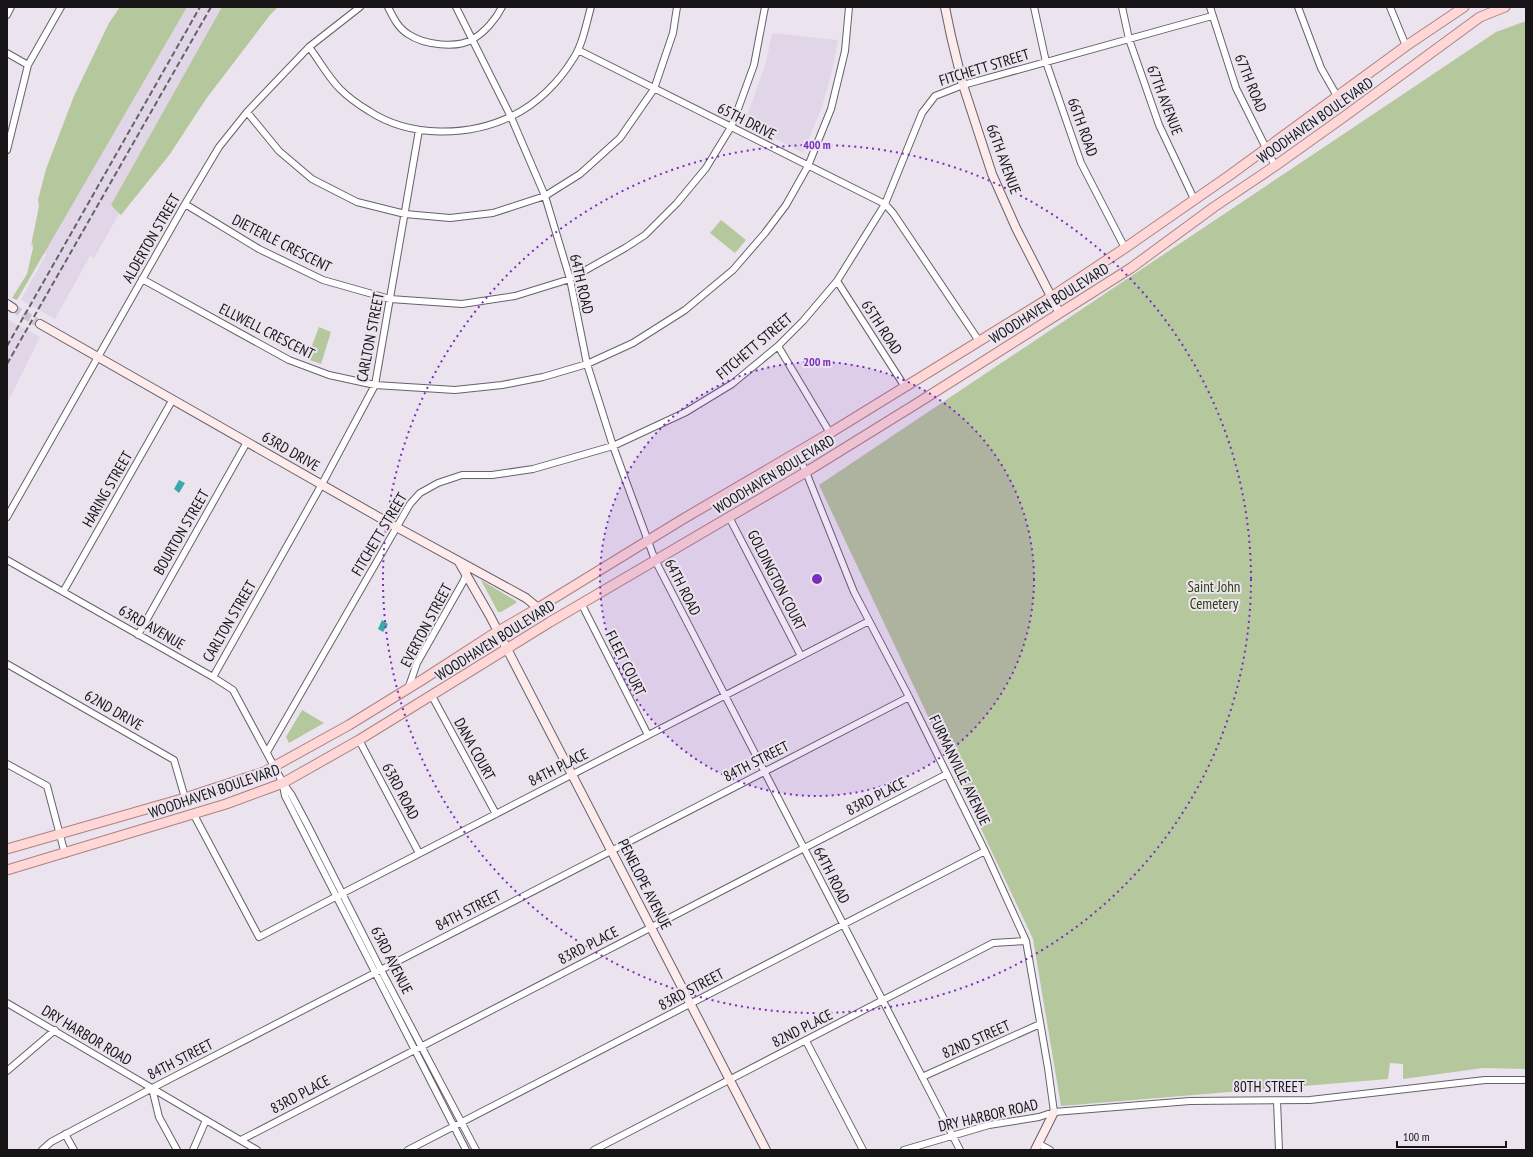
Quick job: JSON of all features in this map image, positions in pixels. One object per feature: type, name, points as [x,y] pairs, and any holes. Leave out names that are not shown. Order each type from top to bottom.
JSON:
[{"type":"main road","name":"WOODHAVEN BOULEVARD","points":[[7,849],[185,798],[264,772],[349,725],[647,540],[796,454],[1051,297],[1230,176],[1406,46],[1464,7]]},
{"type":"main road","name":"WOODHAVEN BOULEVARD","points":[[7,870],[194,815],[283,784],[432,696],[581,603],[806,472],[1130,268],[1214,207],[1275,166],[1480,17],[1505,7]]},
{"type":"street","points":[[7,15],[11,7]]},
{"type":"street","points":[[7,150],[28,65],[61,7]]},
{"type":"street","name":"ALDERTON STREET","points":[[7,517],[219,147],[247,112],[309,47],[360,7]]},
{"type":"street","points":[[388,7],[396,22],[407,34],[430,43],[443,45],[461,44],[473,39],[493,23],[502,7]]},
{"type":"street","name":"64TH ROAD","points":[[456,7],[512,117],[545,196],[570,279],[587,364],[613,446],[655,560],[960,1150]]},
{"type":"street","points":[[309,47],[340,89],[369,111],[394,123],[419,130],[448,132],[485,127],[512,117],[533,103],[563,74],[578,50],[591,7]]},
{"type":"street","points":[[247,112],[279,151],[312,179],[357,202],[405,214],[450,218],[493,213],[545,196],[580,174],[620,138],[654,89],[673,33],[677,7]]},
{"type":"street","name":"DIETERLE CRESCENT","points":[[185,204],[259,249],[323,280],[390,299],[462,304],[515,296],[570,279],[624,248],[645,234],[677,203],[706,168],[731,127],[754,65],[765,7]]},
{"type":"street","name":"ELLWELL CRESCENT","points":[[142,279],[289,360],[329,375],[375,385],[455,390],[502,385],[536,378],[587,364],[634,343],[685,310],[733,270],[765,233],[786,205],[808,166],[831,109],[845,51],[850,7]]},
{"type":"street","name":"66TH AVENUE","points":[[945,7],[963,85],[992,174],[1051,297],[1060,312]]},
{"type":"street","name":"66TH ROAD","points":[[1034,7],[1046,62],[1081,163],[1125,248]]},
{"type":"street","name":"67TH AVENUE","points":[[1122,7],[1129,39],[1159,125],[1194,199]]},
{"type":"street","name":"67TH ROAD","points":[[1210,7],[1236,88],[1275,166]]},
{"type":"street","points":[[1298,7],[1321,68],[1337,96]]},
{"type":"street","points":[[1390,7],[1406,46]]},
{"type":"street","name":"FITCHETT STREET","points":[[266,752],[410,504],[420,493],[438,483],[462,475],[492,475],[533,469],[613,446],[686,412],[732,384],[778,346],[803,321],[837,281],[885,204],[922,113],[935,96],[963,85],[1212,16]]},
{"type":"street","name":"65TH DRIVE","points":[[578,50],[885,204],[893,213],[979,341]]},
{"type":"street","points":[[7,53],[28,65]]},
{"type":"street","name":"CARLTON STREET","points":[[213,677],[322,484],[375,385],[419,130]]},
{"type":"street","name":"65TH ROAD","points":[[837,281],[905,387]]},
{"type":"street","name":"63RD DRIVE","points":[[40,324],[459,562],[467,573],[498,632]]},
{"type":"street","points":[[778,346],[830,433]]},
{"type":"street","name":"HARING STREET","points":[[63,592],[172,399]]},
{"type":"street","name":"BOURTON STREET","points":[[138,635],[248,442]]},
{"type":"street","name":"FURMANVILLE AVENUE","points":[[796,454],[806,472],[854,592],[909,697],[985,851],[1026,941],[1054,1112]]},
{"type":"street","name":"GOLDINGTON COURT","points":[[729,517],[801,656]]},
{"type":"street","name":"63RD AVENUE","points":[[7,560],[213,677],[232,690],[283,784],[292,794],[343,892],[415,1049],[466,1150]]},
{"type":"street","points":[[459,562],[526,598],[538,608]]},
{"type":"street","name":"EVERTON STREET","points":[[408,689],[417,663],[467,573]]},
{"type":"street","name":"FLEET COURT","points":[[581,603],[648,735]]},
{"type":"street","name":"84TH PLACE","points":[[194,815],[259,937],[869,620]]},
{"type":"street","name":"PENELOPE AVENUE","points":[[498,632],[766,1150]]},
{"type":"street","name":"62ND DRIVE","points":[[7,664],[174,760],[185,798]]},
{"type":"street","name":"DANA COURT","points":[[432,696],[496,814]]},
{"type":"street","name":"84TH STREET","points":[[42,1150],[51,1142],[65,1134],[152,1088],[909,697]]},
{"type":"street","name":"63RD ROAD","points":[[359,740],[419,853]]},
{"type":"street","points":[[7,764],[46,786],[65,854]]},
{"type":"street","name":"83RD PLACE","points":[[241,1140],[947,774]]},
{"type":"street","name":"63RD AVENUE","points":[[283,784],[285,797],[336,896],[422,1045],[476,1150]]},
{"type":"street","name":"83RD STREET","points":[[408,1150],[985,851]]},
{"type":"street","name":"82ND PLACE","points":[[594,1150],[993,943],[1026,941]]},
{"type":"street","name":"DRY HARBOR ROAD","points":[[7,1003],[257,1150]]},
{"type":"street","name":"82ND STREET","points":[[922,1077],[1040,1024]]},
{"type":"street","points":[[7,1071],[55,1030]]},
{"type":"street","points":[[806,1040],[863,1150]]},
{"type":"street","name":"80TH STREET","points":[[1054,1112],[1190,1100],[1310,1100],[1485,1080],[1526,1080]]},
{"type":"street","points":[[152,1088],[159,1117],[177,1150]]},
{"type":"street","points":[[1276,1101],[1279,1150]]},
{"type":"street","points":[[1050,1150],[1037,1147],[1054,1112]]},
{"type":"street","name":"DRY HARBOR ROAD","points":[[904,1150],[989,1125],[1039,1117],[1054,1112]]},
{"type":"street","points":[[193,1150],[206,1120]]},
{"type":"street","points":[[65,1134],[74,1150]]},
{"type":"shaded area","points":[[120,7],[274,7],[137,182],[94,258],[90,256],[55,319],[21,300],[46,254],[30,245],[74,96],[109,23]]},
{"type":"shaded area","points":[[772,33],[838,40],[832,71],[822,107],[803,153],[745,122],[766,62]]},
{"type":"shaded area","points":[[7,319],[40,337],[7,404]]},
{"type":"green space","points":[[120,7],[187,7],[17,300],[12,298],[27,274],[33,248],[32,241],[39,206],[38,200],[46,169],[74,96],[109,23]]},
{"type":"green space","points":[[222,7],[278,7],[270,15],[206,99],[170,154],[121,215],[111,205]]},
{"type":"green space","name":"Saint John Cemetery","points":[[1526,21],[1526,1069],[1483,1068],[1403,1079],[1403,1064],[1390,1063],[1388,1079],[1061,1106],[1033,939],[819,485],[1496,32]]},
{"type":"green space","points":[[721,220],[746,240],[735,253],[710,233]]},
{"type":"green space","points":[[319,327],[331,332],[321,364],[307,359]]},
{"type":"green space","points":[[481,580],[516,601],[516,603],[501,612],[498,612]]},
{"type":"green space","points":[[302,710],[324,723],[289,743],[286,737]]},
{"type":"water","points":[[179,480],[185,483],[179,493],[174,489]]},
{"type":"water","points":[[382,620],[388,624],[383,632],[378,629]]},
{"type":"tunnel","points":[[13,308],[40,324]]},
{"type":"railway","points":[[7,346],[200,7]]},
{"type":"railway","points":[[7,364],[211,7]]}]
